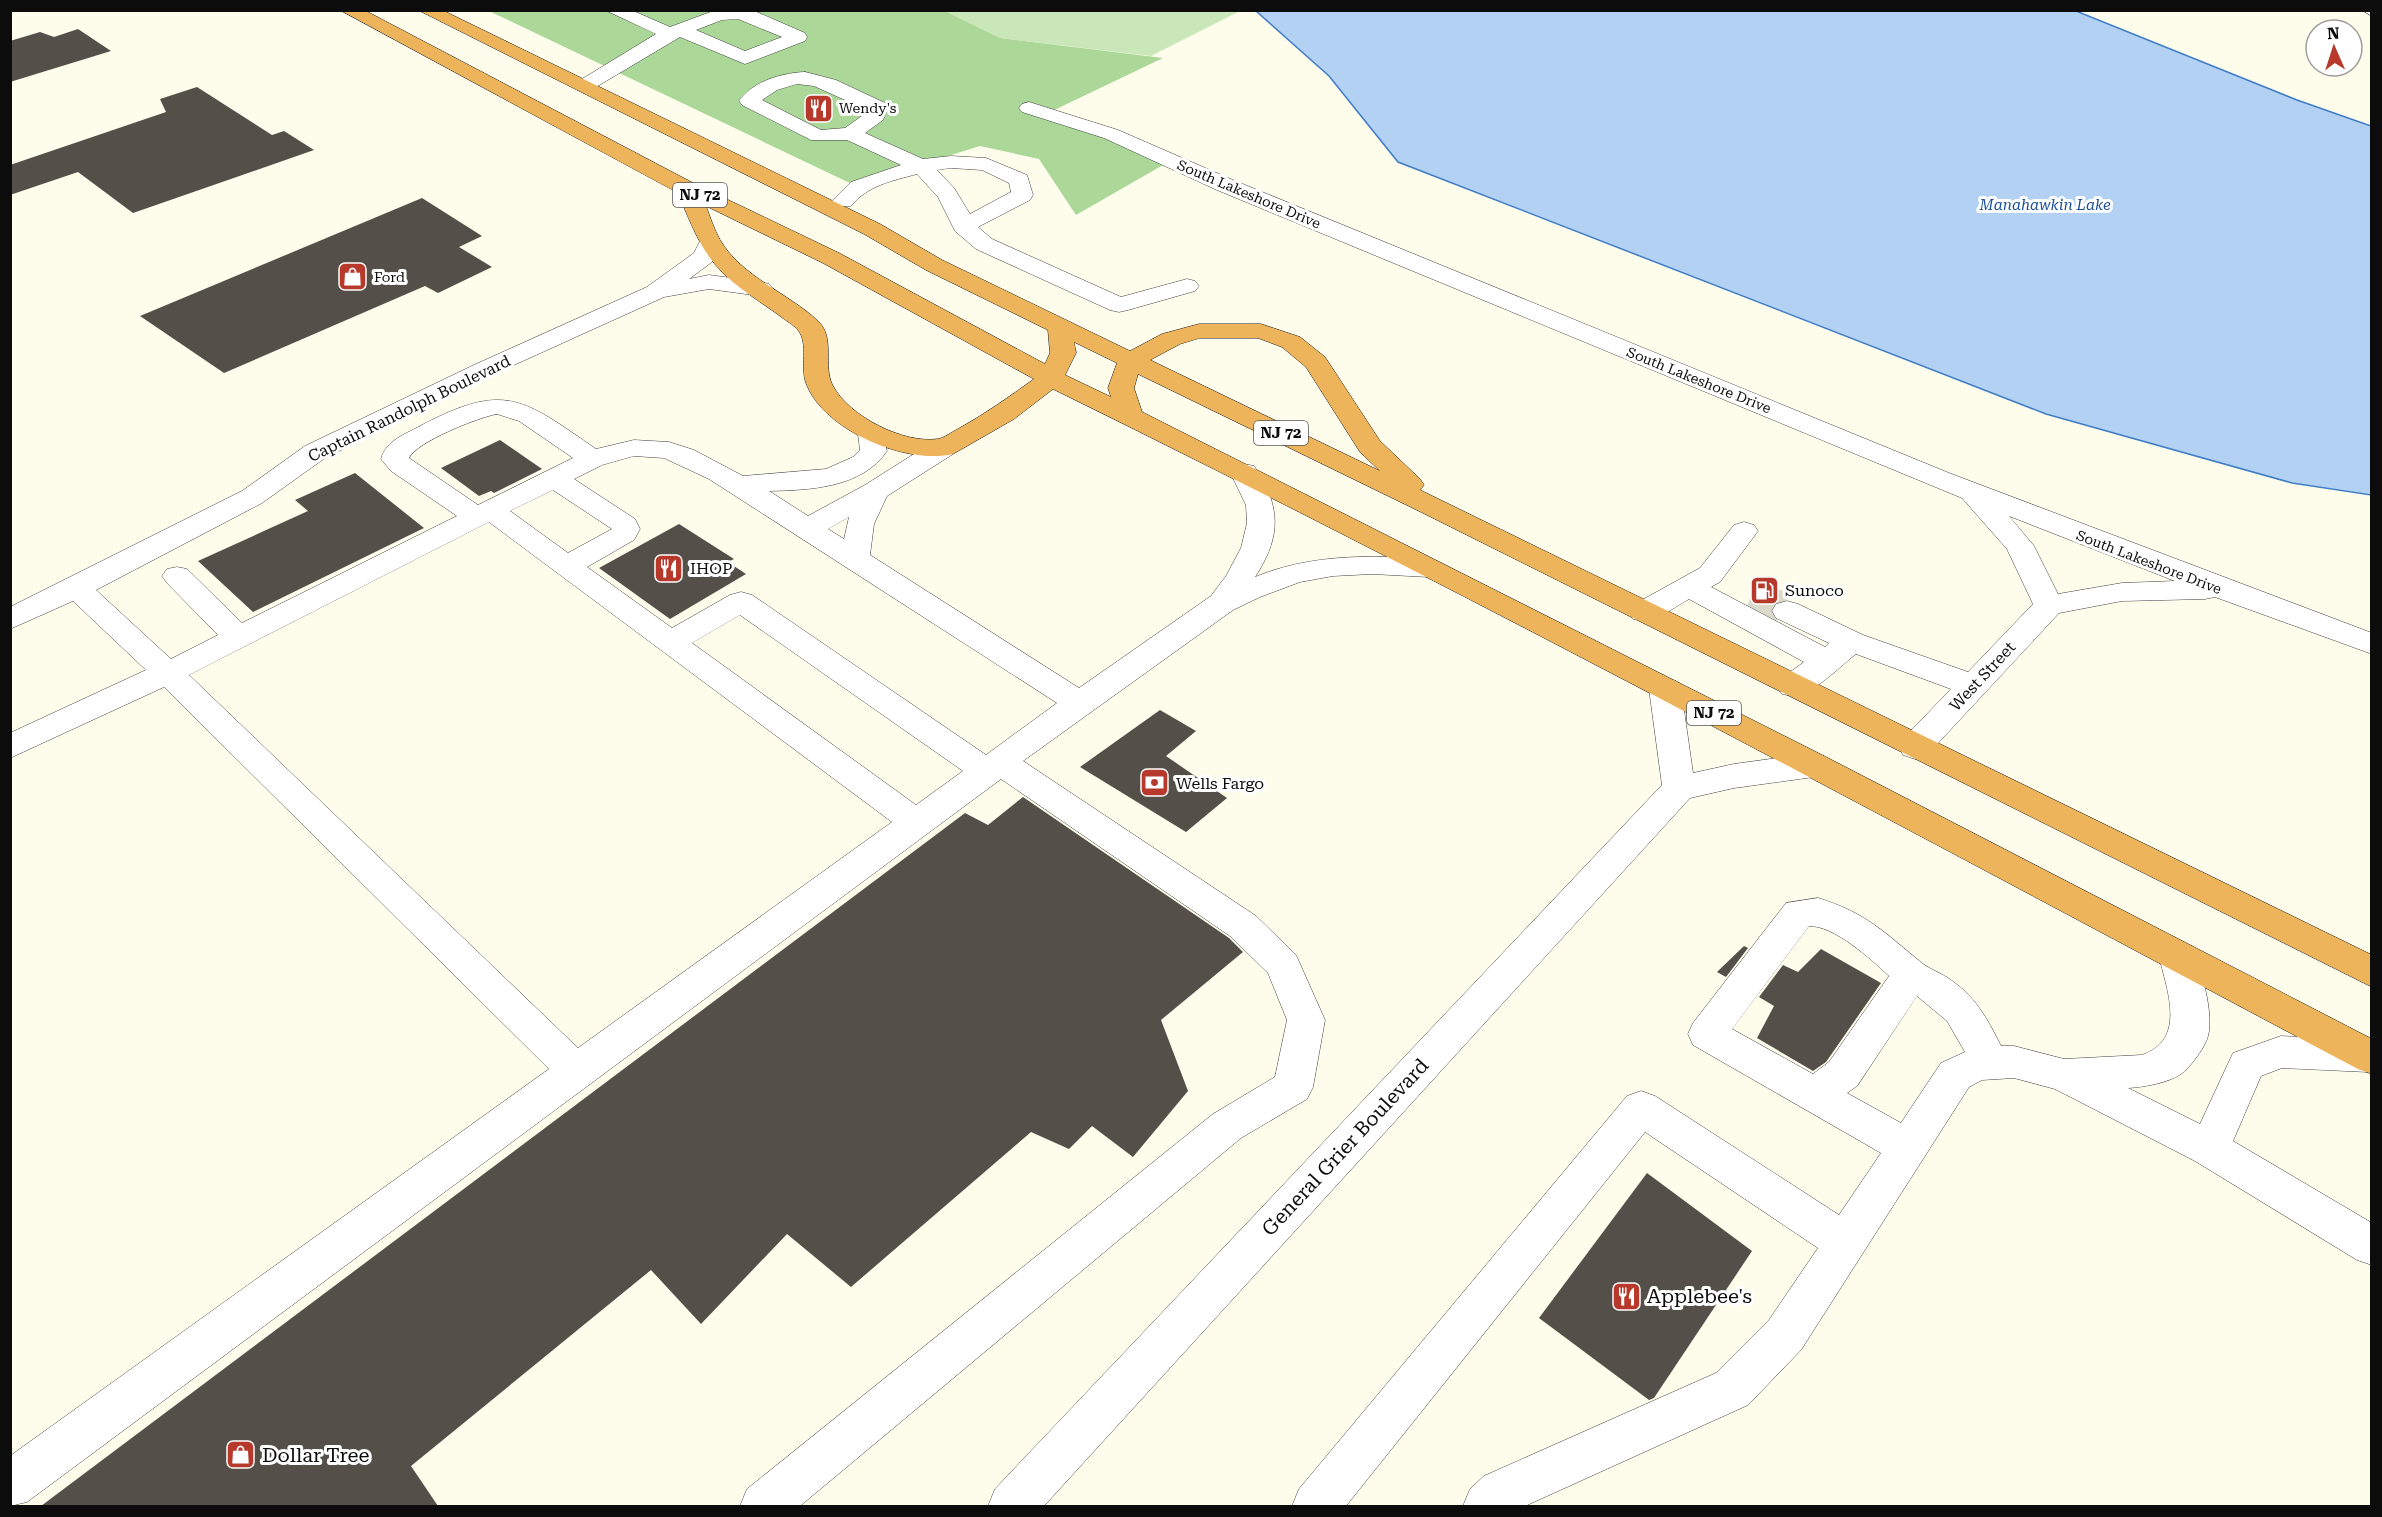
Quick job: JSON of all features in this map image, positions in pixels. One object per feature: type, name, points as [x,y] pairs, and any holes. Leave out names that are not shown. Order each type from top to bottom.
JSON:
[{"type":"highway","name":"NJ 72","points":[[349,10],[687,189],[831,258],[1052,378],[1244,472],[1814,765],[2370,1057]]},
{"type":"highway","name":"NJ 72","points":[[427,10],[835,204],[934,265],[1060,328],[1431,506],[2372,972]]},
{"type":"highway","points":[[687,189],[710,242],[730,267],[810,327],[816,346],[814,366],[819,385],[833,405],[871,434],[906,444],[943,447],[1005,413],[1052,378],[1064,353],[1060,328]]},
{"type":"highway","points":[[1130,417],[1121,388],[1130,361],[1171,339],[1199,331],[1261,331],[1292,342],[1316,362],[1370,446],[1431,506]]},
{"type":"street","points":[[584,86],[676,32],[714,13],[740,13],[798,37],[746,58],[676,32],[614,10]]},
{"type":"street","points":[[850,134],[876,116],[878,107],[812,79],[792,79],[756,93],[749,101],[818,136],[850,134],[920,166],[940,184],[956,204],[963,226],[984,244],[1119,305],[1187,286]]},
{"type":"street","name":"South Lakeshore Drive","points":[[1029,108],[1111,134],[1225,185],[1970,491],[2219,590],[2372,644]]},
{"type":"street","points":[[835,204],[872,196],[898,182],[898,175],[920,166],[951,162],[986,164],[1019,180],[1022,195],[963,226]]},
{"type":"street","name":"Captain Randolph Boulevard","points":[[10,619],[76,588],[252,496],[315,452],[483,370],[655,292],[704,257],[710,242]]},
{"type":"street","name":"Captain Randolph Boulevard","points":[[655,292],[708,282],[761,289]]},
{"type":"street","points":[[592,459],[519,411],[495,406],[479,409],[406,444],[397,452],[395,459],[401,465],[484,513],[568,566],[917,823]]},
{"type":"street","points":[[775,509],[867,462],[874,451],[871,434]]},
{"type":"street","points":[[806,529],[875,490],[943,447]]},
{"type":"street","points":[[10,747],[239,638],[592,459],[633,449],[670,449],[687,454],[855,558],[1080,703]]},
{"type":"street","points":[[1222,603],[1251,563],[1260,534],[1261,510],[1244,472]]},
{"type":"street","points":[[738,484],[845,475]]},
{"type":"street","points":[[554,478],[626,529],[624,534],[568,566]]},
{"type":"street","points":[[855,558],[860,524],[875,490]]},
{"type":"street","points":[[1970,491],[2020,546],[2049,605],[2122,592],[2219,590]]},
{"type":"street","points":[[1644,612],[1699,581],[1744,531]]},
{"type":"street","points":[[10,1485],[1080,703],[1222,603],[1279,579],[1333,567],[1377,564],[1429,568]]},
{"type":"street","points":[[177,576],[239,638]]},
{"type":"street","points":[[1699,581],[1752,595]]},
{"type":"street","points":[[1699,581],[1827,661]]},
{"type":"street","points":[[76,588],[168,673],[576,1071]]},
{"type":"street","points":[[670,642],[741,602],[994,768],[1243,926],[1283,965],[1306,1020],[1293,1087],[1227,1126],[764,1506]]},
{"type":"street","name":"West Street","points":[[1915,747],[2049,605]]},
{"type":"street","points":[[1787,611],[1852,642],[1973,685]]},
{"type":"street","points":[[1793,686],[1852,642]]},
{"type":"street","points":[[1665,688],[1679,788],[1734,776],[1814,765]]},
{"type":"street","name":"General Grier Boulevard","points":[[1012,1506],[1679,788]]},
{"type":"street","points":[[1908,1147],[1707,1034],[1799,913],[1817,912],[1859,932],[1894,955],[1911,975],[1940,990],[1962,1010],[1972,1024],[1990,1064]]},
{"type":"street","points":[[2064,1075],[2142,1071],[2168,1062],[2189,1036],[2189,1004],[2177,956]]},
{"type":"street","points":[[1815,1094],[1843,1074],[1911,975]]},
{"type":"street","points":[[2209,1148],[2247,1065],[2281,1052],[2370,1057]]},
{"type":"street","points":[[1487,1506],[1502,1493],[1732,1389],[1785,1335],[1955,1075],[1978,1064],[2014,1062],[2064,1075],[2209,1148],[2372,1246]]},
{"type":"street","points":[[1316,1506],[1641,1108],[1846,1243]]},
{"type":"green space","points":[[489,11],[945,11],[1000,38],[1163,58],[1050,112],[1170,161],[1076,215],[1039,159],[980,146],[854,185]]},
{"type":"green space","points":[[945,11],[1240,11],[1151,56],[1000,38]]},
{"type":"water","name":"Manahawkin Lake","points":[[1256,11],[2076,11],[2297,100],[2371,126],[2371,495],[2292,483],[2046,414],[1398,162],[1329,76]]},
{"type":"building","points":[[78,29],[111,51],[10,82],[10,41],[40,32],[54,37]]},
{"type":"building","points":[[197,87],[272,135],[284,131],[314,150],[133,213],[78,172],[10,195],[10,165],[166,112],[160,99]]},
{"type":"building","name":"Ford","points":[[422,198],[482,236],[459,247],[492,267],[438,293],[425,286],[224,373],[140,316]]},
{"type":"building","points":[[500,440],[542,469],[494,493],[491,491],[479,496],[441,468]]},
{"type":"building","points":[[355,473],[424,528],[253,612],[198,561],[308,511],[295,500]]},
{"type":"building","points":[[679,524],[734,559],[728,562],[746,574],[670,619],[599,568]]},
{"type":"building","name":"Wells Fargo","points":[[1160,710],[1196,731],[1166,756],[1227,798],[1186,832],[1080,767]]},
{"type":"building","points":[[1023,797],[1229,938],[1243,952],[1161,1020],[1188,1091],[1133,1157],[1092,1126],[1069,1149],[1031,1132],[851,1287],[787,1234],[701,1324],[651,1270],[411,1466],[438,1506],[41,1506],[965,813],[988,825]]},
{"type":"building","points":[[1744,946],[1748,948],[1726,977],[1717,972]]},
{"type":"building","points":[[1821,949],[1881,983],[1826,1062],[1813,1071],[1757,1038],[1774,1006],[1759,997],[1783,965],[1798,972]]},
{"type":"building","points":[[1647,1173],[1752,1251],[1654,1398],[1649,1400],[1539,1318]]},
{"type":"tunnel","points":[[1752,595],[1787,611]]},
{"type":"place","name":"Wendy's","points":[[818,108]]},
{"type":"place","name":"Ford","points":[[353,277]]},
{"type":"place","name":"IHOP","points":[[669,568]]},
{"type":"place","name":"Sunoco","points":[[1764,590]]},
{"type":"place","name":"Wells Fargo","points":[[1155,783]]},
{"type":"place","name":"Applebee's","points":[[1626,1296]]},
{"type":"place","name":"Dollar Tree","points":[[241,1455]]}]
